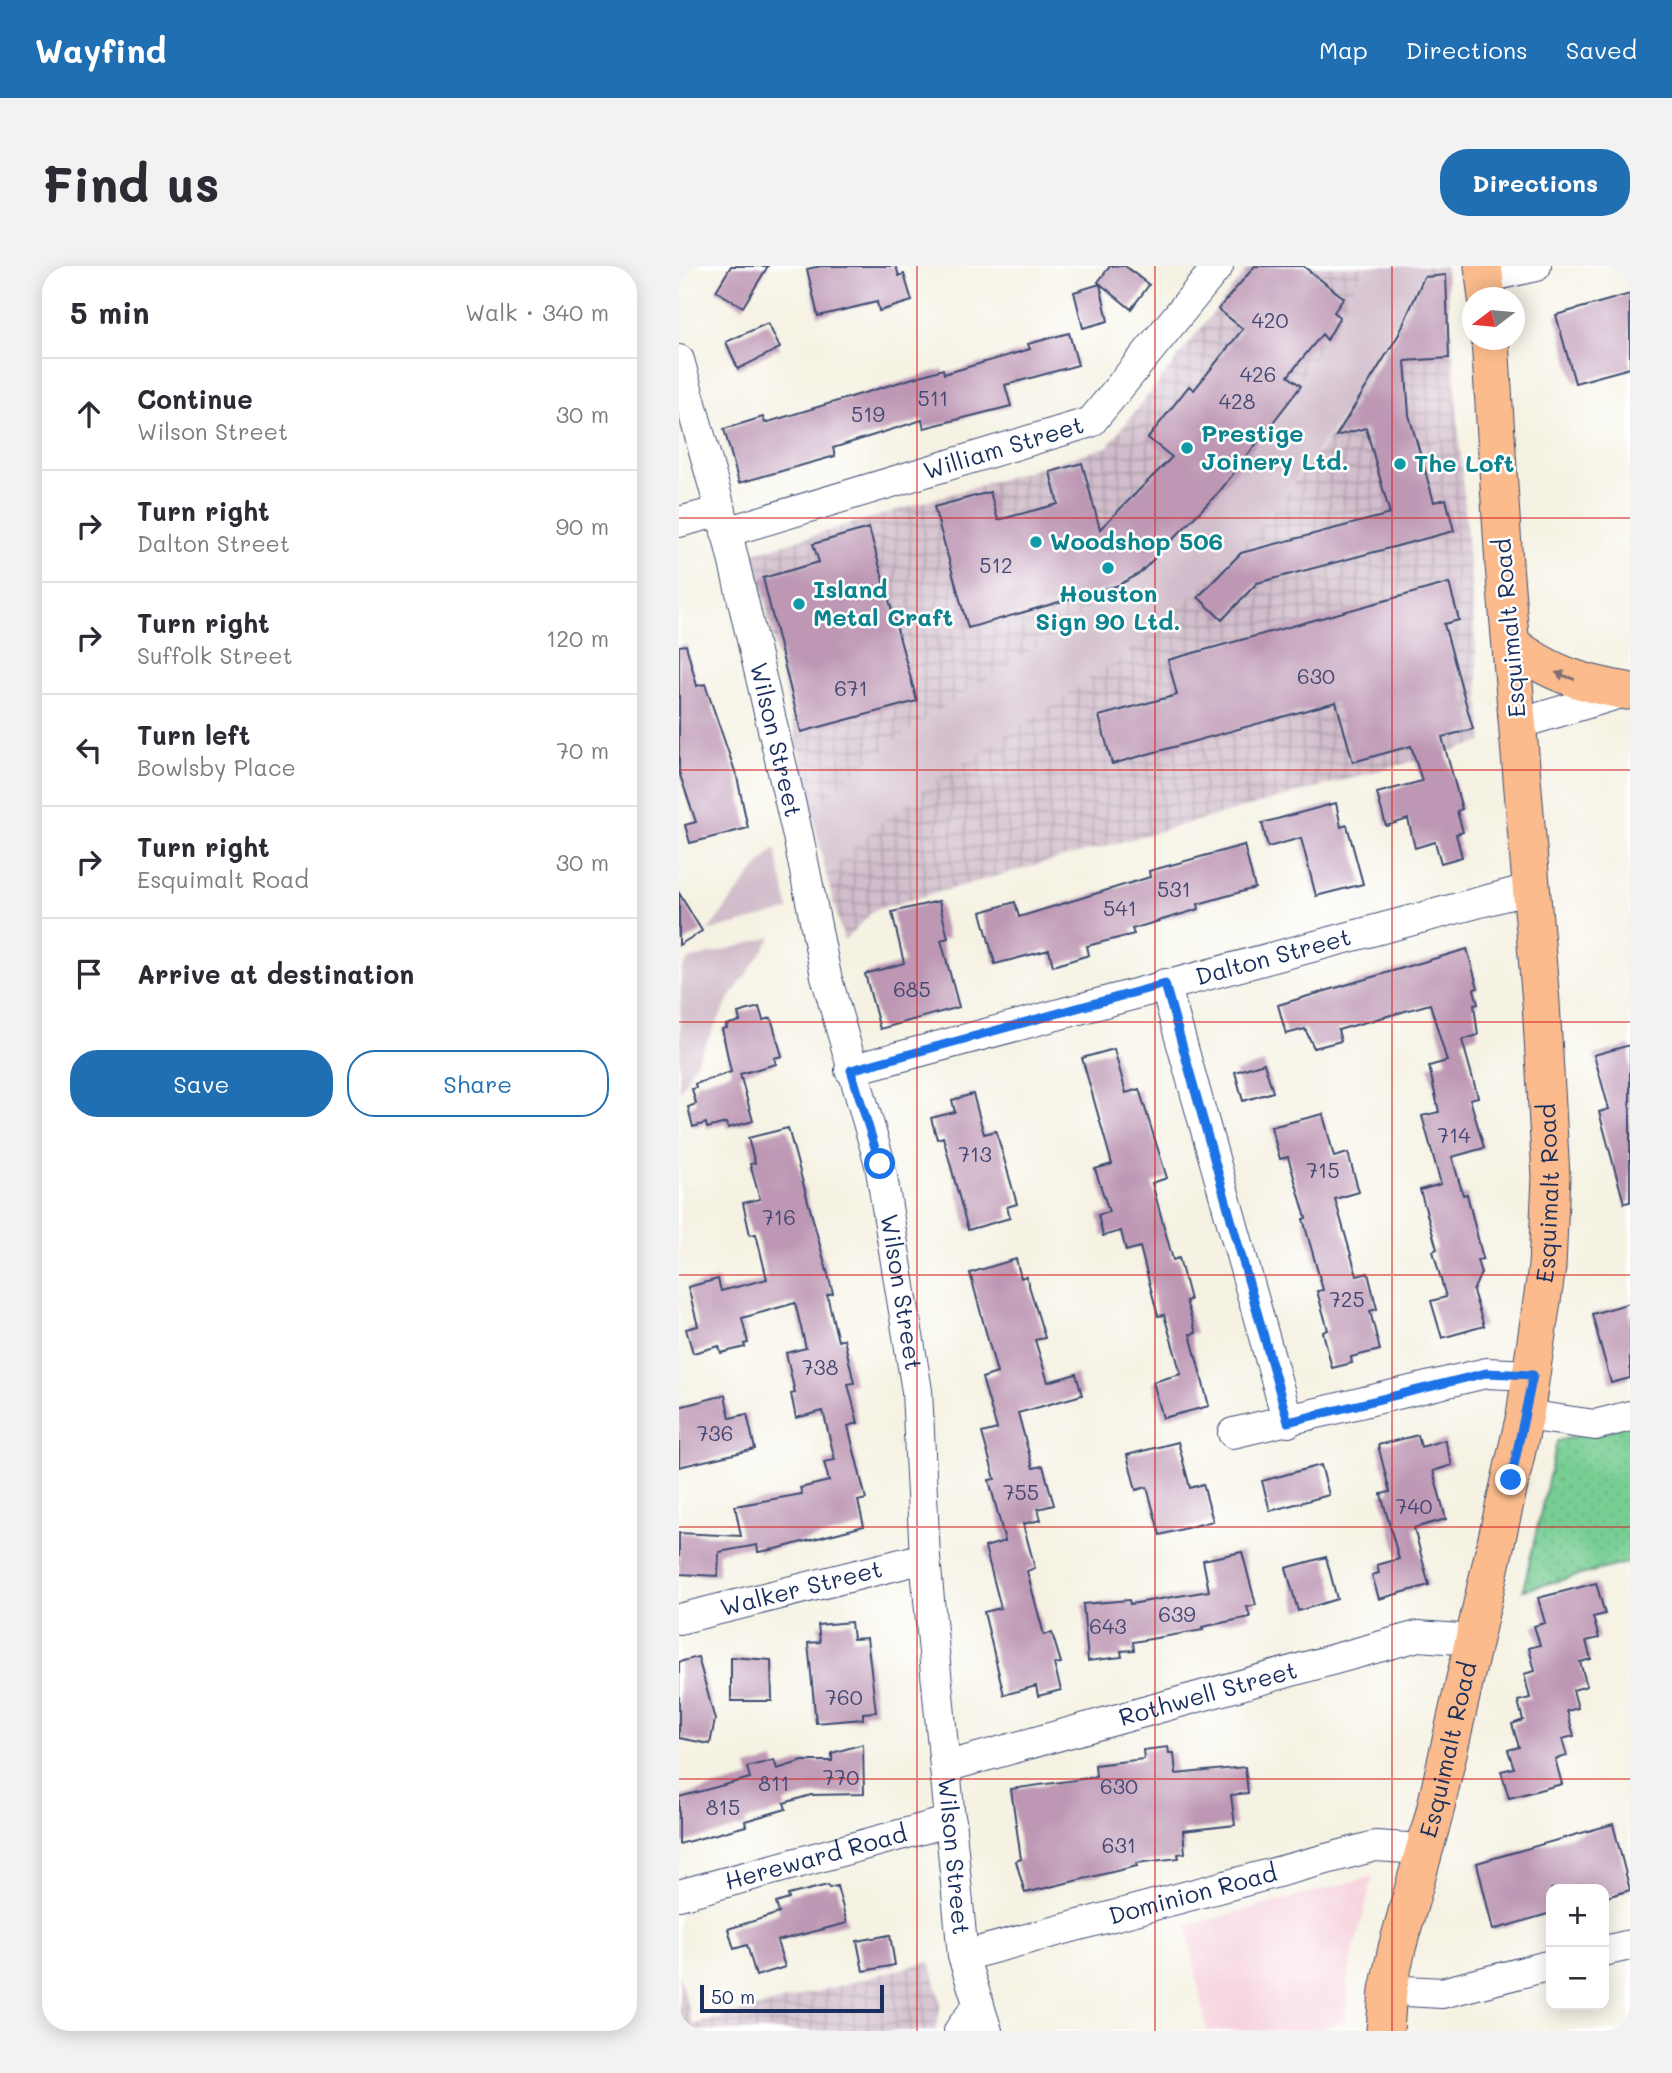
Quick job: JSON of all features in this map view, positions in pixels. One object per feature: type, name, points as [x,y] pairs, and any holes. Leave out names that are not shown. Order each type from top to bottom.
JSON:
[{"type":"main road","name":"Esquimalt Road","points":[[1385,2031],[1388,1990],[1425,1849],[1525,1415],[1547,1267],[1551,1175],[1533,888],[1511,644],[1491,350]]},
{"type":"main road","points":[[1511,644],[1544,668],[1589,685],[1629,690]]},
{"type":"street","name":"William Street","points":[[679,522],[723,521],[1091,422],[1217,266]]},
{"type":"street","points":[[1485,280],[1536,266]]},
{"type":"street","name":"Wilson Street","points":[[679,360],[723,521],[798,836],[826,976],[880,1164],[905,1303],[917,1391],[925,1558],[963,1955],[983,2018]]},
{"type":"street","points":[[1518,724],[1629,690]]},
{"type":"street","name":"Dalton Street","points":[[851,1070],[1165,984],[1533,888]]},
{"type":"street","points":[[1165,984],[1288,1422]]},
{"type":"street","points":[[1233,1433],[1486,1373],[1533,1375]]},
{"type":"street","points":[[1525,1415],[1595,1425],[1630,1416]]},
{"type":"street","name":"Walker Street","points":[[679,1619],[925,1558]]},
{"type":"street","name":"Rothwell Street","points":[[945,1767],[1418,1636],[1474,1640]]},
{"type":"street","name":"Hereward Road","points":[[679,1895],[951,1821]]},
{"type":"street","name":"Dominion Road","points":[[963,1955],[1375,1846],[1425,1849]]},
{"type":"street","points":[[1609,1950],[1630,1945]]},
{"type":"street","points":[[1388,1990],[1442,1993],[1546,1966]]},
{"type":"street","points":[[959,2031],[983,2018]]},
{"type":"shaded area","points":[[1250,266],[1366,266],[1334,327],[1275,419],[1131,576],[1056,635],[914,727],[861,767],[812,810],[754,553],[1107,447]]},
{"type":"shaded area","points":[[1366,266],[1427,266],[1356,398],[1273,511],[1215,574],[1127,652],[1049,707],[936,780],[879,824],[826,874],[812,810],[861,767],[914,727],[1056,635],[1131,576],[1275,419],[1334,327]]},
{"type":"shaded area","points":[[1427,266],[1446,266],[1483,742],[874,910],[844,941],[826,874],[879,824],[936,780],[1049,707],[1127,652],[1215,574],[1273,511],[1334,431],[1377,365]]},
{"type":"shaded area","points":[[775,848],[789,910],[707,932],[751,875]]},
{"type":"shaded area","points":[[772,937],[730,998],[679,1093],[681,970],[688,960]]},
{"type":"shaded area","points":[[1373,1876],[1349,1970],[1345,2022],[1313,2031],[1207,2031],[1187,1926]]},
{"type":"shaded area","points":[[930,1961],[941,2004],[935,2031],[679,2031],[679,1975],[693,2025]]},
{"type":"green space","points":[[1630,1422],[1630,1562],[1523,1590],[1557,1441]]},
{"type":"building","points":[[731,266],[768,266],[743,307],[716,291]]},
{"type":"building","points":[[821,266],[896,266],[899,276],[904,274],[912,301],[879,311],[877,302],[818,316],[807,269]]},
{"type":"building","points":[[1110,266],[1125,266],[1149,285],[1131,309],[1098,282]]},
{"type":"building","points":[[1255,266],[1303,266],[1344,298],[1334,312],[1340,317],[1327,340],[1322,334],[1288,376],[1301,386],[1219,492],[1140,573],[1119,585],[968,628],[934,507],[990,492],[998,520],[1058,504],[1050,472],[1082,463],[1100,529],[1172,457],[1148,438],[1189,386],[1194,390],[1243,329],[1218,309]]},
{"type":"building","points":[[1446,275],[1449,358],[1405,361],[1409,415],[1434,502],[1446,499],[1454,531],[1257,583],[1222,620],[1198,597],[1241,553],[1390,514],[1366,428],[1336,436],[1399,334],[1424,277]]},
{"type":"building","points":[[1100,284],[1108,321],[1083,328],[1074,292]]},
{"type":"building","points":[[1630,294],[1630,368],[1575,383],[1556,315]]},
{"type":"building","points":[[768,323],[780,348],[738,369],[726,342]]},
{"type":"building","points":[[1069,333],[1078,365],[1005,385],[1011,406],[924,428],[922,420],[833,448],[835,456],[739,483],[724,429],[763,417],[765,423],[943,369],[944,374],[1030,349],[1028,344]]},
{"type":"building","points":[[869,528],[917,701],[801,732],[763,578],[819,562],[813,544]]},
{"type":"building","points":[[1449,583],[1459,620],[1444,624],[1473,729],[1442,737],[1462,809],[1457,811],[1463,832],[1456,834],[1462,857],[1441,863],[1435,842],[1415,848],[1408,819],[1386,826],[1377,793],[1422,781],[1411,746],[1353,762],[1336,702],[1112,764],[1099,716],[1177,695],[1168,660]]},
{"type":"building","points":[[686,645],[697,686],[705,684],[737,777],[748,828],[690,843],[685,825],[696,822],[679,772],[679,646]]},
{"type":"building","points":[[1336,803],[1341,827],[1347,825],[1363,884],[1316,896],[1301,838],[1268,847],[1262,823]]},
{"type":"building","points":[[1244,845],[1255,888],[1198,904],[1199,909],[1132,929],[1134,934],[1087,946],[1089,955],[1053,966],[1049,950],[995,964],[981,912],[1015,902],[1019,917],[1150,877],[1149,871]]},
{"type":"building","points":[[679,893],[702,931],[679,945]]},
{"type":"building","points":[[939,901],[948,938],[941,940],[959,1007],[880,1029],[865,974],[904,963],[892,912]]},
{"type":"building","points":[[1467,949],[1478,988],[1474,989],[1478,1004],[1474,1005],[1478,1035],[1462,1040],[1478,1097],[1470,1099],[1484,1148],[1452,1157],[1463,1195],[1467,1194],[1483,1259],[1477,1260],[1481,1273],[1473,1291],[1484,1326],[1442,1338],[1431,1301],[1446,1297],[1433,1251],[1437,1249],[1420,1190],[1441,1184],[1422,1116],[1439,1112],[1429,1066],[1447,1061],[1430,1004],[1338,1030],[1341,1041],[1314,1048],[1305,1029],[1286,1034],[1278,1005]]},
{"type":"building","points":[[759,1007],[763,1020],[771,1018],[782,1056],[774,1058],[776,1064],[740,1074],[753,1121],[728,1128],[726,1123],[707,1128],[706,1123],[693,1127],[688,1107],[696,1104],[692,1089],[696,1088],[695,1084],[731,1072],[722,1029],[740,1021],[738,1013]]},
{"type":"building","points":[[1630,1045],[1630,1202],[1624,1203],[1599,1112],[1609,1109],[1594,1055]]},
{"type":"building","points":[[1114,1049],[1126,1093],[1139,1089],[1167,1178],[1152,1183],[1173,1260],[1179,1258],[1190,1300],[1186,1301],[1196,1333],[1190,1334],[1209,1406],[1163,1418],[1153,1382],[1181,1374],[1164,1315],[1158,1316],[1140,1247],[1126,1251],[1121,1231],[1103,1236],[1098,1215],[1109,1212],[1095,1169],[1112,1164],[1082,1058]]},
{"type":"building","points":[[1264,1063],[1273,1092],[1243,1101],[1235,1072]]},
{"type":"building","points":[[973,1094],[984,1134],[996,1131],[1017,1204],[1007,1207],[1010,1218],[968,1230],[943,1137],[937,1139],[931,1118],[955,1112],[952,1100]]},
{"type":"building","points":[[1323,1114],[1334,1157],[1348,1153],[1359,1192],[1335,1199],[1357,1276],[1368,1273],[1377,1309],[1370,1311],[1380,1350],[1351,1357],[1352,1363],[1332,1368],[1323,1332],[1328,1330],[1317,1291],[1323,1290],[1303,1219],[1306,1218],[1288,1157],[1280,1159],[1271,1127]]},
{"type":"building","points":[[788,1128],[833,1293],[827,1295],[838,1341],[844,1339],[854,1383],[848,1384],[858,1423],[848,1426],[866,1499],[858,1501],[864,1526],[776,1549],[758,1552],[757,1545],[719,1552],[718,1576],[679,1574],[679,1533],[741,1536],[735,1506],[802,1494],[800,1488],[829,1481],[824,1462],[835,1460],[823,1411],[796,1418],[791,1394],[795,1393],[786,1353],[806,1348],[795,1303],[742,1318],[748,1343],[744,1344],[745,1347],[721,1353],[719,1346],[693,1353],[686,1329],[698,1326],[688,1287],[718,1279],[721,1291],[767,1279],[756,1234],[750,1235],[743,1203],[760,1199],[750,1164],[755,1163],[748,1138]]},
{"type":"building","points":[[1016,1259],[1021,1278],[1026,1276],[1045,1338],[1035,1340],[1048,1382],[1076,1374],[1082,1395],[1018,1413],[1033,1468],[1043,1466],[1054,1505],[1038,1509],[1041,1520],[1023,1524],[1035,1568],[1027,1571],[1044,1635],[1052,1633],[1061,1663],[1054,1664],[1061,1690],[1038,1696],[1036,1686],[1004,1695],[984,1612],[1001,1608],[985,1547],[1005,1541],[989,1480],[995,1479],[982,1433],[997,1429],[982,1378],[997,1373],[970,1273]]},
{"type":"building","points":[[1630,1303],[1630,1378],[1611,1383],[1592,1314]]},
{"type":"building","points":[[725,1395],[730,1418],[747,1414],[755,1449],[679,1467],[679,1407]]},
{"type":"building","points":[[1418,1435],[1421,1447],[1445,1440],[1452,1465],[1433,1471],[1446,1519],[1414,1528],[1429,1585],[1379,1599],[1372,1575],[1379,1573],[1377,1565],[1399,1559],[1381,1494],[1390,1492],[1378,1445]]},
{"type":"building","points":[[1178,1442],[1190,1488],[1203,1484],[1213,1521],[1160,1535],[1147,1487],[1136,1490],[1127,1455]]},
{"type":"building","points":[[1321,1465],[1329,1495],[1270,1511],[1262,1481]]},
{"type":"building","points":[[1242,1552],[1256,1605],[1247,1607],[1250,1617],[1202,1627],[1203,1630],[1133,1642],[1134,1650],[1121,1651],[1122,1657],[1088,1661],[1083,1604],[1129,1600],[1130,1604],[1209,1591],[1203,1560]]},
{"type":"building","points":[[1326,1557],[1337,1599],[1298,1611],[1286,1568]]},
{"type":"building","points":[[1596,1583],[1605,1614],[1593,1617],[1599,1638],[1586,1641],[1591,1659],[1580,1662],[1587,1686],[1573,1690],[1578,1708],[1567,1711],[1574,1736],[1562,1739],[1567,1756],[1555,1759],[1562,1784],[1509,1798],[1501,1771],[1514,1768],[1508,1750],[1519,1747],[1512,1724],[1523,1720],[1518,1701],[1530,1698],[1524,1674],[1535,1671],[1529,1648],[1540,1645],[1534,1626],[1545,1623],[1538,1598]]},
{"type":"building","points":[[851,1622],[853,1639],[867,1638],[876,1712],[863,1713],[863,1719],[816,1723],[808,1643],[820,1642],[818,1625]]},
{"type":"building","points":[[698,1657],[715,1720],[710,1744],[679,1738],[679,1662]]},
{"type":"building","points":[[731,1657],[771,1660],[772,1701],[731,1701]]},
{"type":"building","points":[[863,1744],[864,1794],[811,1795],[784,1803],[786,1809],[745,1821],[746,1826],[679,1844],[679,1797],[750,1778],[747,1767],[774,1760],[777,1769],[803,1761],[832,1761],[832,1753]]},
{"type":"building","points":[[1168,1747],[1169,1753],[1174,1753],[1176,1774],[1245,1767],[1248,1793],[1231,1795],[1235,1825],[1183,1831],[1185,1853],[1178,1854],[1179,1858],[1136,1863],[1137,1866],[1025,1893],[1016,1861],[1021,1859],[1011,1789],[1096,1777],[1095,1765],[1144,1759],[1143,1750]]},
{"type":"building","points":[[1613,1824],[1630,1890],[1609,1896],[1609,1884],[1546,1884],[1546,1914],[1493,1930],[1477,1863]]},
{"type":"building","points":[[828,1885],[829,1888],[837,1886],[847,1923],[777,1941],[785,1967],[756,1976],[747,1945],[734,1949],[728,1929],[779,1913],[776,1903],[789,1899],[788,1895]]},
{"type":"building","points":[[890,1935],[895,1965],[863,1971],[857,1941]]},
{"type":"place","name":"Prestige Joinery Ltd.","points":[[1187,448]]},
{"type":"place","name":"The Loft","points":[[1400,464]]},
{"type":"place","name":"Woodshop 506","points":[[1036,542]]},
{"type":"place","name":"Houston Sign 90 Ltd.","points":[[1108,568]]},
{"type":"place","name":"Island Metal Craft","points":[[799,604]]},
{"type":"route","points":[[880,1164],[851,1070],[1165,984],[1288,1422],[1486,1373],[1533,1375],[1511,1480]]}]
